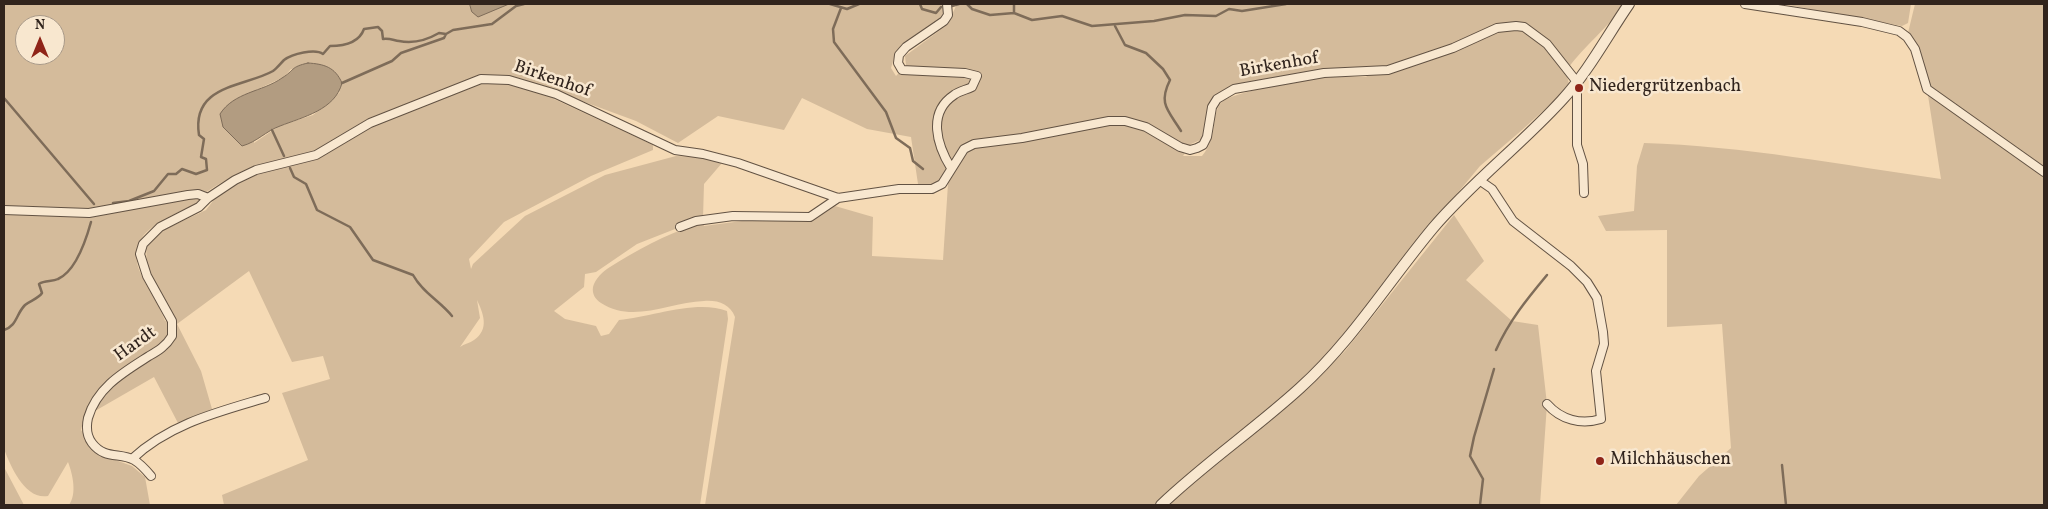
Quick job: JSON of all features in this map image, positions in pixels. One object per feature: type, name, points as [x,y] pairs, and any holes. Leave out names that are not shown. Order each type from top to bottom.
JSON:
[{"type":"street","points":[[947,4],[948,15],[944,21],[906,47],[898,55],[898,63],[902,70],[965,73],[977,76],[972,87],[955,94],[947,101],[940,110],[937,119],[939,146],[951,168]]},
{"type":"street","points":[[1161,505],[1202,468],[1300,388],[1342,347],[1433,228],[1562,100],[1577,82],[1629,4]]},
{"type":"street","points":[[1745,4],[1862,22],[1899,31],[1907,37],[1915,49],[1927,89],[2044,172]]},
{"type":"street","name":"Birkenhof","points":[[680,227],[696,221],[733,216],[810,217],[838,198],[899,190],[932,188],[942,184],[964,149],[974,144],[1022,138],[1109,121],[1125,122],[1146,127],[1180,147],[1190,150],[1203,145],[1207,137],[1212,107],[1217,99],[1226,92],[1324,73],[1374,72],[1395,68],[1453,48],[1474,37],[1507,26],[1524,28],[1532,33],[1557,55],[1577,82]]},
{"type":"street","name":"Birkenhof","points":[[208,198],[235,180],[256,170],[316,155],[370,122],[464,84],[481,79],[495,78],[521,83],[556,94],[592,109],[675,150],[703,154],[738,163],[838,198]]},
{"type":"street","points":[[1577,82],[1577,145],[1583,164],[1584,193]]},
{"type":"street","points":[[1480,180],[1492,188],[1513,220],[1571,266],[1587,282],[1597,298],[1604,344],[1596,371],[1601,419],[1590,422],[1573,421],[1551,409],[1547,404]]},
{"type":"street","points":[[4,210],[89,214],[188,194],[198,194],[208,198]]},
{"type":"street","name":"Hardt","points":[[151,476],[142,465],[132,459],[112,456],[100,450],[89,438],[87,421],[91,408],[102,390],[120,375],[160,349],[172,336],[172,321],[143,267],[140,254],[143,244],[160,226],[199,207],[208,198]]},
{"type":"street","points":[[132,459],[144,448],[194,419],[265,398]]},
{"type":"shaded area","points":[[4,4],[942,4],[946,14],[896,51],[891,68],[896,76],[906,65],[905,56],[947,25],[957,4],[1624,4],[1568,68],[1561,69],[1567,76],[1569,84],[1557,98],[1480,166],[1397,266],[1336,347],[1282,398],[1157,505],[705,505],[735,317],[727,306],[719,302],[709,301],[691,302],[639,312],[613,309],[596,298],[593,290],[597,278],[607,269],[651,243],[695,225],[703,223],[704,226],[757,219],[812,222],[835,206],[873,217],[872,256],[943,260],[948,184],[918,184],[911,137],[867,129],[802,98],[784,130],[718,116],[678,143],[636,121],[560,93],[554,99],[653,145],[653,150],[591,176],[504,222],[469,259],[471,269],[473,264],[525,216],[605,175],[676,156],[700,157],[722,163],[704,184],[703,218],[637,244],[596,272],[585,274],[584,287],[554,311],[565,319],[596,326],[601,336],[609,334],[619,320],[688,308],[715,308],[727,311],[728,319],[700,505],[224,505],[222,495],[308,460],[282,393],[330,379],[323,356],[292,362],[249,271],[177,324],[201,371],[212,409],[178,423],[154,377],[95,411],[87,407],[81,430],[96,453],[132,466],[145,477],[150,505],[69,505],[74,490],[73,478],[68,462],[48,496],[40,496],[26,488],[4,449]],"holes":[[[291,69],[340,92],[313,115],[279,126],[254,143],[256,90],[284,77]],[[1362,72],[1367,77],[1312,79],[1252,91],[1227,99],[1218,108],[1211,141],[1202,156],[1183,156],[1191,144],[1207,137],[1217,99],[1234,89],[1324,73]],[[252,167],[259,174],[238,182],[216,197],[206,210],[155,234],[146,245],[147,268],[176,324],[165,321],[145,283],[137,262],[137,250],[141,240],[155,225],[195,204],[208,191]],[[477,300],[483,315],[484,326],[479,336],[460,347],[480,318]]]},
{"type":"shaded area","points":[[470,4],[509,4],[478,17],[472,12]]},
{"type":"shaded area","points":[[1783,4],[1911,4],[1908,23],[1902,26]]},
{"type":"shaded area","points":[[1915,4],[2044,4],[2044,505],[1676,505],[1699,476],[1731,448],[1722,324],[1667,327],[1667,230],[1606,231],[1598,216],[1634,211],[1637,166],[1644,143],[1756,152],[1941,179],[1927,89],[1907,37]]},
{"type":"shaded area","points":[[308,63],[328,67],[336,73],[342,83],[333,100],[308,116],[275,128],[242,146],[223,127],[220,114],[233,101],[274,83],[295,67]]},
{"type":"shaded area","points":[[1454,215],[1484,261],[1466,280],[1512,321],[1538,325],[1547,404],[1540,505],[1168,505],[1303,393],[1345,351]]},
{"type":"shaded area","points":[[4,467],[24,505],[4,505]]},
{"type":"waterway","points":[[113,203],[129,201],[154,191],[168,174],[176,174],[182,169],[196,174],[207,170],[206,159],[201,157],[204,139],[199,135],[199,118],[203,106],[222,90],[273,71],[288,58],[309,52],[323,54],[330,46],[355,41],[364,29],[378,27],[382,31],[383,39],[405,42],[420,41],[439,33],[446,34],[453,30],[492,24],[516,6],[524,4]]},
{"type":"waterway","points":[[830,4],[847,9],[859,4]]},
{"type":"waterway","points":[[920,4],[922,9],[936,13],[941,7]]},
{"type":"waterway","points":[[952,6],[959,4]]},
{"type":"waterway","points":[[967,4],[972,9],[990,15],[1014,13],[1032,20],[1062,16],[1092,26],[1154,21],[1185,15],[1216,16],[1229,9],[1242,11],[1286,4]]},
{"type":"waterway","points":[[1014,4],[1014,13]]},
{"type":"waterway","points":[[841,8],[833,29],[834,42],[886,112],[896,138],[910,148],[913,161],[923,169]]},
{"type":"waterway","points":[[1115,26],[1125,45],[1146,53],[1163,69],[1170,80],[1166,88],[1166,107],[1181,131]]},
{"type":"waterway","points":[[342,83],[392,61],[401,53],[444,38],[446,34]]},
{"type":"waterway","points":[[4,98],[94,204]]},
{"type":"waterway","points":[[272,130],[284,156]]},
{"type":"waterway","points":[[290,168],[294,177],[306,184],[317,210],[350,227],[373,260],[413,275],[422,287],[452,316]]},
{"type":"waterway","points":[[4,330],[12,326],[25,305],[42,293],[39,284],[58,279],[70,269],[83,246],[91,222]]},
{"type":"waterway","points":[[1496,350],[1513,320],[1547,275]]},
{"type":"waterway","points":[[1480,505],[1483,479],[1470,456],[1494,369]]},
{"type":"waterway","points":[[1782,465],[1786,505]]},
{"type":"place","name":"Niedergrützenbach","points":[[1579,88]]},
{"type":"place","name":"Milchhäuschen","points":[[1600,461]]}]
